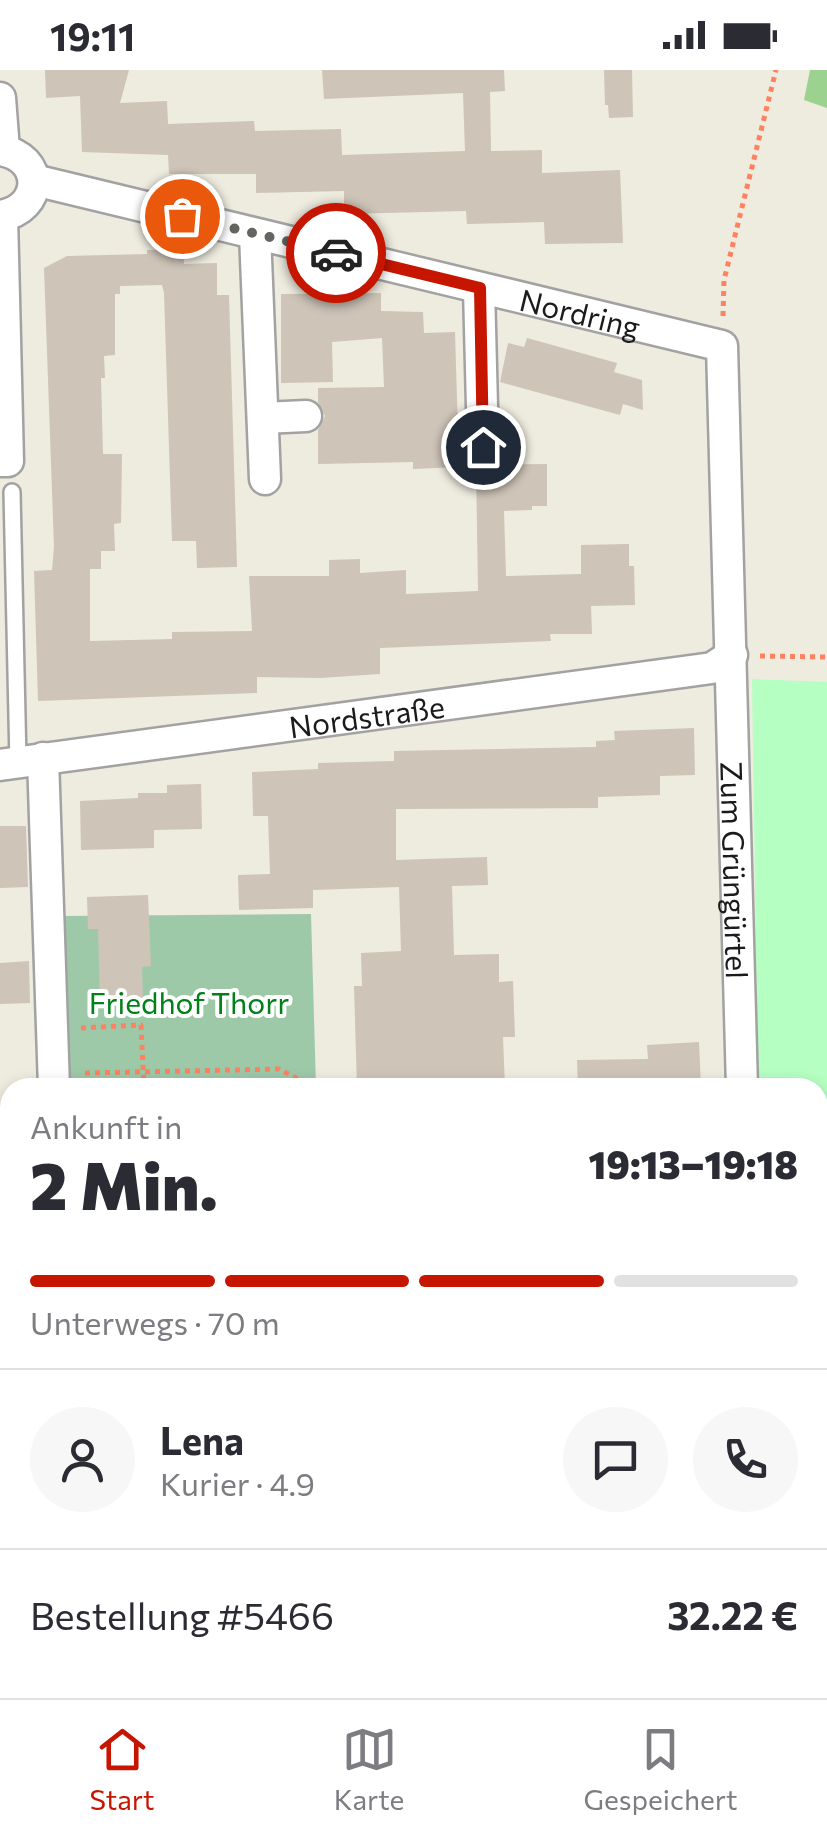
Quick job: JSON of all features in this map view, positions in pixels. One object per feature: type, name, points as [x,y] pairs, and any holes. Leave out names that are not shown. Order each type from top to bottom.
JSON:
[{"type":"street","points":[[0,98],[2,150],[18,154],[34,180],[26,205],[1,216],[8,461],[0,461]]},
{"type":"street","name":"Nordring","points":[[34,180],[722,346]]},
{"type":"street","points":[[256,234],[265,478]]},
{"type":"street","points":[[480,288],[483,447]]},
{"type":"street","name":"Zum Grüngürtel","points":[[722,346],[742,1078]]},
{"type":"street","points":[[263,418],[306,416]]},
{"type":"street","name":"Nordstraße","points":[[20,762],[712,668],[732,655]]},
{"type":"street","points":[[20,762],[52,1029],[65,1078]]},
{"type":"lane","points":[[12,492],[20,762]]},
{"type":"path","points":[[722,346],[724,280],[776,70]]},
{"type":"path","points":[[732,655],[827,657]]},
{"type":"path","points":[[52,1029],[140,1026],[143,1078]]},
{"type":"path","points":[[75,1078],[83,1074],[280,1069],[296,1078]]},
{"type":"green space","points":[[810,70],[827,70],[827,108],[804,100]]},
{"type":"green space","points":[[752,679],[827,682],[827,1078],[758,1078]]},
{"type":"green space","name":"Friedhof Thorr","points":[[311,914],[316,1078],[67,1078],[62,916]]},
{"type":"building","points":[[45,70],[129,70],[120,103],[167,101],[168,124],[254,121],[255,131],[341,129],[342,155],[465,151],[463,93],[324,99],[322,70],[504,70],[505,91],[490,92],[491,151],[542,150],[542,173],[620,170],[623,243],[545,244],[544,222],[467,224],[466,211],[344,214],[344,191],[256,193],[256,174],[169,174],[168,155],[82,152],[80,96],[46,98]]},
{"type":"building","points":[[604,70],[632,70],[633,117],[609,118]]},
{"type":"building","points":[[147,250],[184,250],[184,264],[217,263],[217,295],[229,295],[237,567],[197,568],[196,541],[172,541],[164,293],[162,285],[120,286],[120,294],[115,294],[115,355],[104,356],[105,378],[101,378],[103,454],[122,454],[121,523],[114,524],[115,551],[101,551],[101,569],[90,569],[90,641],[172,639],[172,632],[252,631],[249,576],[329,576],[329,560],[360,559],[360,573],[406,570],[406,594],[478,591],[476,465],[547,464],[547,506],[504,511],[506,576],[581,574],[581,545],[629,544],[635,605],[591,606],[592,634],[550,634],[551,641],[380,648],[380,674],[257,677],[257,693],[38,701],[34,571],[52,570],[54,547],[44,268],[67,256],[147,254]]},
{"type":"building","points":[[381,293],[381,311],[423,312],[424,333],[455,332],[459,467],[413,469],[413,462],[318,464],[318,430],[325,416],[318,402],[318,388],[384,387],[382,338],[332,342],[333,382],[281,383],[281,294]]},
{"type":"building","points":[[527,338],[617,363],[614,372],[642,380],[643,410],[623,404],[620,415],[500,382],[508,343],[524,347]]},
{"type":"building","points":[[694,728],[695,775],[660,776],[660,795],[598,797],[598,808],[396,809],[396,860],[487,857],[488,885],[452,886],[454,955],[499,954],[499,982],[513,981],[515,1037],[503,1037],[505,1078],[357,1078],[354,986],[362,986],[361,953],[401,951],[399,887],[313,890],[313,908],[239,910],[238,875],[270,874],[268,816],[253,816],[252,772],[318,769],[318,763],[394,761],[394,751],[596,747],[596,741],[615,740],[614,731]]},
{"type":"building","points":[[201,784],[202,829],[154,830],[154,848],[81,850],[80,801],[138,798],[138,793],[167,793],[167,785]]},
{"type":"building","points":[[0,826],[26,826],[28,887],[0,888]]},
{"type":"building","points":[[148,895],[151,966],[142,967],[143,1000],[100,1001],[98,929],[88,929],[87,897]]},
{"type":"building","points":[[29,961],[30,1003],[0,1004],[0,963]]},
{"type":"building","points":[[699,1042],[701,1078],[578,1078],[577,1060],[648,1059],[647,1045]]},
{"type":"way so far","points":[[182,216],[336,253]]},
{"type":"route","points":[[336,253],[480,288],[483,447]]}]
